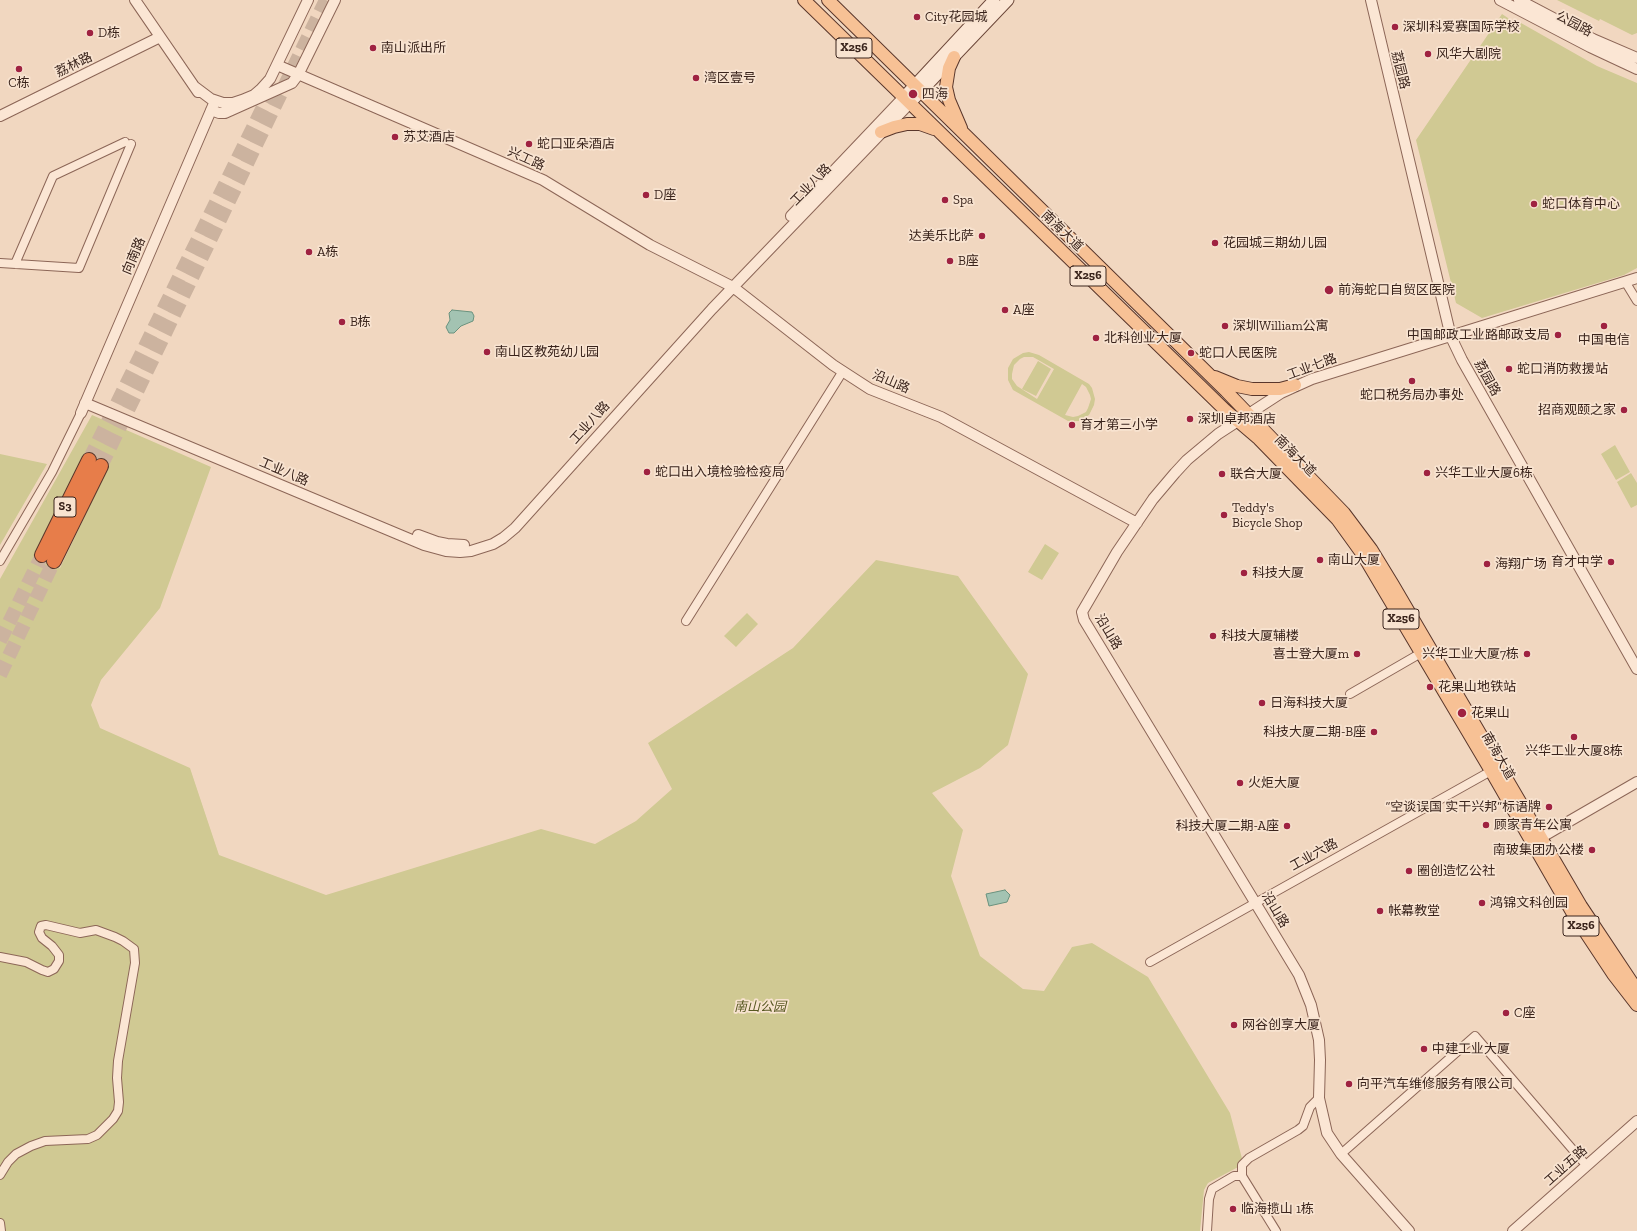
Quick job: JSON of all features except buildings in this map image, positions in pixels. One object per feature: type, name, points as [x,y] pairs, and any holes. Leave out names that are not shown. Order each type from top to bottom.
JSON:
[{"type":"highway","name":"S3","points":[[48,558],[95,463]]},
{"type":"main road","name":"南海大道","points":[[804,0],[939,131],[1334,502],[1371,550],[1536,840],[1572,912],[1613,974],[1637,1005]]},
{"type":"main road","name":"南海大道","points":[[828,0],[1204,370],[1259,439],[1337,519],[1362,555],[1491,771],[1637,990]]},
{"type":"main road","name":"工业八路","points":[[917,89],[954,57],[1008,0]]},
{"type":"main road","name":"工业八路","points":[[907,100],[992,1]]},
{"type":"main road","points":[[954,57],[947,75],[947,93],[955,116],[966,136]]},
{"type":"main road","points":[[882,132],[900,125],[913,124],[926,126],[939,131]]},
{"type":"main road","points":[[1204,370],[1220,380],[1252,389],[1280,389],[1295,385]]},
{"type":"street","points":[[135,0],[195,87],[219,113],[225,113],[292,83],[298,75],[335,0]]},
{"type":"street","points":[[213,106],[222,103],[233,103],[254,95],[267,83],[308,0]]},
{"type":"street","name":"荔园路","points":[[1371,0],[1452,336],[1462,360],[1637,669]]},
{"type":"street","name":"公园路","points":[[1500,0],[1590,47],[1637,69]]},
{"type":"street","name":"公园路","points":[[1519,0],[1593,39],[1637,58]]},
{"type":"street","name":"荔林路","points":[[0,116],[160,37]]},
{"type":"street","name":"兴工路","points":[[277,65],[543,180],[650,245],[730,286]]},
{"type":"street","name":"工业八路","points":[[730,286],[882,132],[907,100]]},
{"type":"street","name":"工业八路","points":[[84,405],[427,539],[447,544],[470,544],[490,538],[499,533],[510,523],[730,286],[907,100]]},
{"type":"street","name":"向南路","points":[[84,405],[213,106]]},
{"type":"street","points":[[0,263],[15,264],[79,268],[128,143],[53,176],[15,264]]},
{"type":"street","name":"工业七路","points":[[1084,608],[1113,559],[1137,523],[1163,486],[1187,460],[1218,434],[1295,385],[1336,371],[1626,283],[1637,278]]},
{"type":"street","points":[[1626,283],[1637,301]]},
{"type":"street","name":"沿山路","points":[[730,286],[842,371],[870,389],[941,417],[1137,523]]},
{"type":"street","points":[[686,620],[842,371]]},
{"type":"street","points":[[0,561],[52,472],[84,405]]},
{"type":"street","name":"沿山路","points":[[1084,608],[1082,612],[1084,620],[1299,975],[1311,1005],[1319,1040],[1319,1098],[1326,1133],[1341,1154],[1409,1231]]},
{"type":"street","points":[[1350,694],[1421,653]]},
{"type":"street","name":"工业六路","points":[[1150,962],[1491,771]]},
{"type":"street","points":[[1536,840],[1637,782]]},
{"type":"street","points":[[0,957],[26,962],[48,972],[54,969],[59,961],[59,955],[52,946],[42,938],[39,932],[41,926],[46,925],[80,933],[96,930],[115,937],[134,949],[135,964],[116,1078],[119,1102],[118,1111],[113,1119],[97,1135],[88,1139],[45,1141],[31,1146],[16,1154],[8,1162],[0,1175]]},
{"type":"street","points":[[1341,1154],[1475,1036],[1586,1165]]},
{"type":"street","points":[[1276,1231],[1242,1176],[1242,1165],[1249,1158],[1303,1126],[1310,1107],[1319,1098]]},
{"type":"street","name":"工业五路","points":[[1513,1231],[1637,1121]]},
{"type":"street","points":[[1207,1231],[1209,1199],[1212,1190],[1234,1176],[1242,1176]]},
{"type":"street","points":[[0,1223],[1,1231]]},
{"type":"green space","points":[[1557,0],[1637,0],[1637,33],[1632,35],[1600,19],[1599,21]]},
{"type":"green space","name":"蛇口体育中心","points":[[1502,14],[1517,24],[1521,23],[1597,66],[1637,83],[1637,268],[1624,275],[1482,318],[1456,303],[1416,140]]},
{"type":"green space","points":[[1029,352],[1039,355],[1089,384],[1092,388],[1095,399],[1089,415],[1079,421],[1068,421],[1013,390],[1008,380],[1008,368],[1013,359],[1023,353]],"holes":[[[1024,357],[1033,357],[1054,369],[1037,399],[1017,386],[1012,379],[1014,365]],[[1082,384],[1086,387],[1091,399],[1086,412],[1073,417],[1065,415]]]},
{"type":"green space","points":[[1038,361],[1051,369],[1036,396],[1022,389]]},
{"type":"green space","name":"南山公园","points":[[92,415],[211,467],[160,608],[101,680],[91,705],[100,728],[190,768],[219,855],[326,895],[541,829],[595,844],[636,821],[672,789],[648,743],[793,648],[876,560],[958,576],[1028,674],[1008,745],[980,768],[932,793],[963,830],[951,876],[980,956],[1023,989],[1044,991],[1072,947],[1092,943],[1148,977],[1230,1113],[1244,1166],[1242,1165],[1208,1183],[1204,1190],[1200,1231],[0,1231],[0,579]],"holes":[[[85,455],[109,466],[60,568],[35,555]]]},
{"type":"green space","points":[[1615,445],[1630,472],[1616,480],[1601,454]]},
{"type":"green space","points":[[0,454],[47,464],[0,545]]},
{"type":"green space","points":[[1631,473],[1637,483],[1637,505],[1631,508],[1617,482]]},
{"type":"green space","points":[[1045,544],[1059,553],[1042,580],[1028,572]]},
{"type":"green space","points":[[747,613],[758,624],[736,647],[724,636]]},
{"type":"shaded area","points":[[452,310],[472,312],[474,316],[473,321],[461,326],[454,333],[449,333],[446,327],[450,320],[449,313]]},
{"type":"shaded area","points":[[1005,890],[1010,895],[1007,902],[989,906],[986,894]]},
{"type":"tunnel","points":[[101,466],[326,0]]},
{"type":"tunnel","points":[[89,460],[275,83]]},
{"type":"tunnel","points":[[0,641],[42,555]]},
{"type":"tunnel","points":[[0,675],[54,561]]},
{"type":"place","name":"City花园城","points":[[917,17]]},
{"type":"place","name":"深圳科爱赛国际学校","points":[[1395,27]]},
{"type":"place","name":"D栋","points":[[90,33]]},
{"type":"place","name":"南山派出所","points":[[373,48]]},
{"type":"place","name":"风华大剧院","points":[[1428,54]]},
{"type":"place","name":"C栋","points":[[19,69]]},
{"type":"place","name":"湾区壹号","points":[[696,78]]},
{"type":"place","name":"四海","points":[[913,94]]},
{"type":"place","name":"苏艾酒店","points":[[395,137]]},
{"type":"place","name":"蛇口亚朵酒店","points":[[529,144]]},
{"type":"place","name":"D座","points":[[646,195]]},
{"type":"place","name":"Spa","points":[[945,200]]},
{"type":"place","name":"蛇口体育中心","points":[[1534,204]]},
{"type":"place","name":"达美乐比萨","points":[[982,236]]},
{"type":"place","name":"花园城三期幼儿园","points":[[1215,243]]},
{"type":"place","name":"A栋","points":[[309,252]]},
{"type":"place","name":"B座","points":[[950,261]]},
{"type":"place","name":"前海蛇口自贸区医院","points":[[1329,290]]},
{"type":"place","name":"A座","points":[[1005,310]]},
{"type":"place","name":"B栋","points":[[342,322]]},
{"type":"place","name":"深圳William公寓","points":[[1225,326]]},
{"type":"place","name":"中国电信","points":[[1604,326]]},
{"type":"place","name":"中国邮政工业路邮政支局","points":[[1558,335]]},
{"type":"place","name":"北科创业大厦","points":[[1096,338]]},
{"type":"place","name":"南山区教苑幼儿园","points":[[487,352]]},
{"type":"place","name":"蛇口人民医院","points":[[1191,353]]},
{"type":"place","name":"蛇口消防救援站","points":[[1509,369]]},
{"type":"place","name":"蛇口税务局办事处","points":[[1412,381]]},
{"type":"place","name":"招商观颐之家","points":[[1624,410]]},
{"type":"place","name":"深圳卓邦酒店","points":[[1190,419]]},
{"type":"place","name":"育才第三小学","points":[[1072,425]]},
{"type":"place","name":"蛇口出入境检验检疫局","points":[[647,472]]},
{"type":"place","name":"兴华工业大厦6栋","points":[[1427,473]]},
{"type":"place","name":"联合大厦","points":[[1222,474]]},
{"type":"place","name":"Teddy's Bicycle Shop","points":[[1224,515]]},
{"type":"place","name":"南山大厦","points":[[1320,560]]},
{"type":"place","name":"育才中学","points":[[1611,562]]},
{"type":"place","name":"海翔广场","points":[[1487,564]]},
{"type":"place","name":"科技大厦","points":[[1244,573]]},
{"type":"place","name":"科技大厦辅楼","points":[[1213,636]]},
{"type":"place","name":"喜士登大厦m","points":[[1357,654]]},
{"type":"place","name":"兴华工业大厦7栋","points":[[1527,654]]},
{"type":"place","name":"花果山地铁站","points":[[1430,687]]},
{"type":"place","name":"日海科技大厦","points":[[1262,703]]},
{"type":"place","name":"花果山","points":[[1462,713]]},
{"type":"place","name":"科技大厦二期-B座","points":[[1374,732]]},
{"type":"place","name":"兴华工业大厦8栋","points":[[1574,737]]},
{"type":"place","name":"火炬大厦","points":[[1240,783]]},
{"type":"place","name":"“空谈误国 实干兴邦”标语牌","points":[[1549,807]]},
{"type":"place","name":"顾家青年公寓","points":[[1486,825]]},
{"type":"place","name":"科技大厦二期-A座","points":[[1287,826]]},
{"type":"place","name":"南玻集团办公楼","points":[[1592,850]]},
{"type":"place","name":"圈创造忆公社","points":[[1409,871]]},
{"type":"place","name":"鸿锦文科创园","points":[[1482,903]]},
{"type":"place","name":"帐幕教堂","points":[[1380,911]]},
{"type":"place","name":"C座","points":[[1506,1013]]},
{"type":"place","name":"网谷创享大厦","points":[[1234,1025]]},
{"type":"place","name":"中建工业大厦","points":[[1424,1049]]},
{"type":"place","name":"向平汽车维修服务有限公司","points":[[1349,1084]]},
{"type":"place","name":"临海揽山 1栋","points":[[1233,1209]]}]
